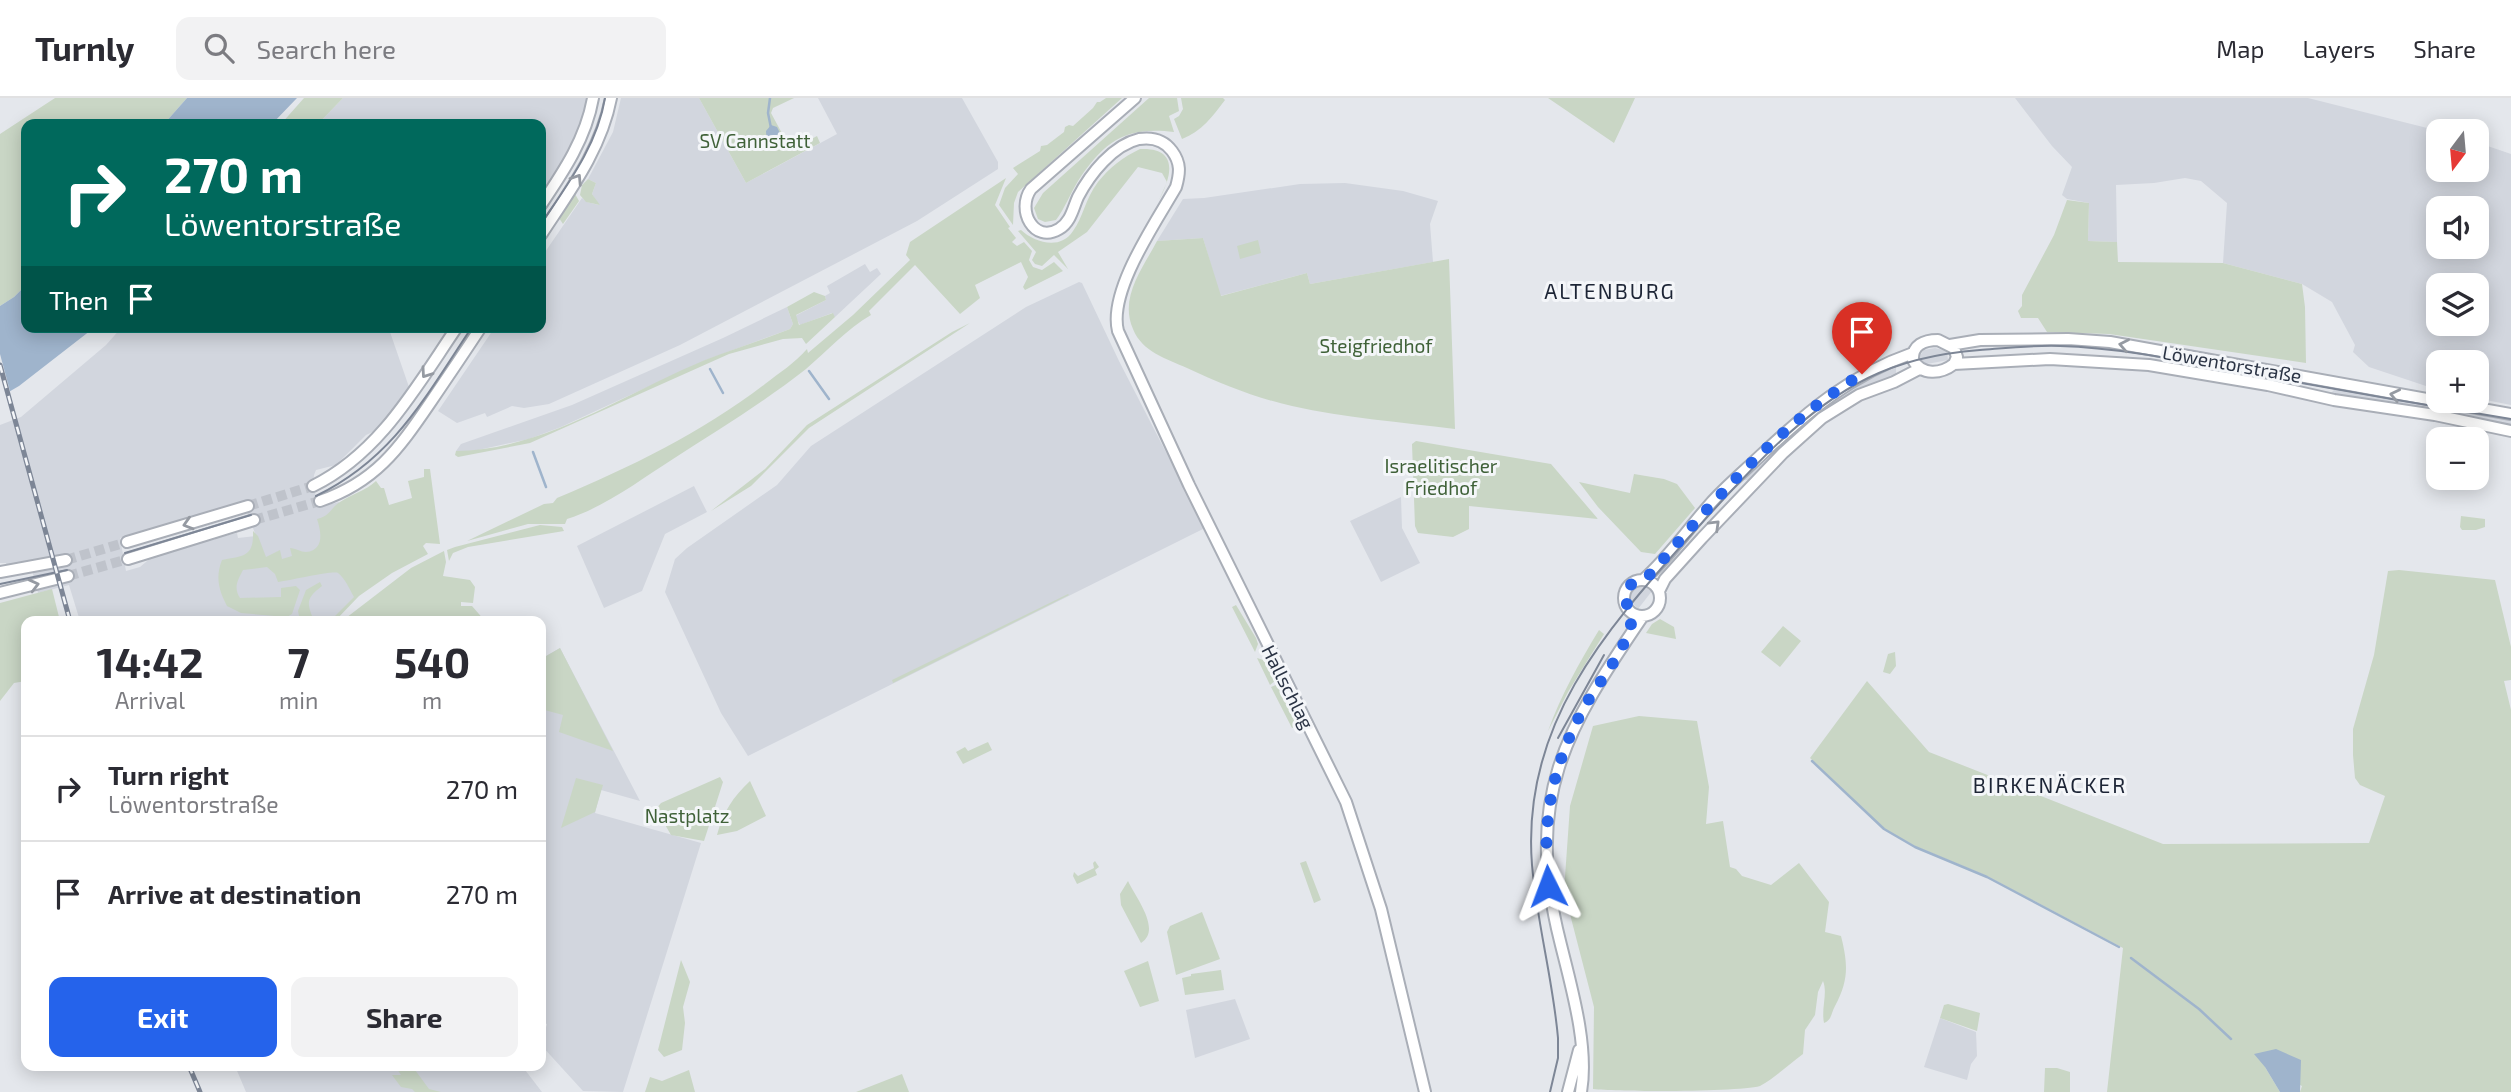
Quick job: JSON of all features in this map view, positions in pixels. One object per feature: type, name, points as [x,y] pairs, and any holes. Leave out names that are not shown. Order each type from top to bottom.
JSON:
[{"type":"main road","points":[[546,197],[578,147],[590,116],[593,98]]},
{"type":"main road","points":[[546,227],[590,160],[607,119],[611,98]]},
{"type":"main road","name":"Hallschlag","points":[[1135,98],[1036,184],[1028,193],[1026,214],[1031,224],[1040,231],[1056,231],[1068,221],[1082,189],[1096,170],[1132,141],[1155,139],[1168,147],[1179,166],[1176,187],[1129,271],[1120,296],[1116,325],[1135,373],[1268,649],[1346,802],[1381,909],[1425,1092]]},
{"type":"main road","points":[[313,486],[335,474],[363,453],[398,413],[453,333]]},
{"type":"main road","points":[[320,501],[349,489],[374,472],[398,448],[477,333]]},
{"type":"main road","name":"Löwentorstraße","points":[[1624,644],[1631,621],[1631,611],[1625,600],[1626,591],[1633,583],[1643,580],[1718,496],[1813,408],[1862,374],[1913,353],[1917,346],[1927,341],[1938,340],[1950,345],[1980,340],[2055,339],[2110,342],[2511,414]]},
{"type":"main road","points":[[1950,345],[1956,352],[1954,364]]},
{"type":"main road","points":[[1913,353],[1913,360],[1919,369]]},
{"type":"main road","name":"Löwentorstraße","points":[[1581,1092],[1584,1063],[1573,992],[1548,886],[1546,827],[1549,799],[1560,758],[1604,674],[1643,616],[1657,608],[1660,600],[1658,591],[1665,579],[1783,453],[1822,418],[1859,395],[1919,369],[1933,372],[1942,371],[1954,364],[2050,359],[2149,365],[2268,385],[2334,400],[2435,415],[2511,431]]},
{"type":"main road","points":[[363,453],[370,450],[380,454],[381,459],[374,472]]},
{"type":"main road","points":[[127,542],[248,506]]},
{"type":"main road","points":[[128,559],[254,520]]},
{"type":"main road","points":[[0,572],[66,560]]},
{"type":"main road","points":[[0,593],[68,576]]},
{"type":"main road","points":[[1643,580],[1653,584],[1658,591]]},
{"type":"main road","points":[[1631,611],[1643,616]]},
{"type":"main road","name":"Löwentorstraße","points":[[1567,1092],[1580,1048]]},
{"type":"shaded area","points":[[343,98],[589,98],[573,147],[546,188],[546,119],[323,119]]},
{"type":"shaded area","points":[[621,98],[699,98],[746,183],[837,134],[818,98],[962,98],[998,162],[998,169],[917,221],[680,345],[549,404],[524,408],[512,406],[487,417],[485,413],[457,423],[438,411],[491,333],[546,333],[546,251],[582,198],[599,205],[592,194],[596,183],[588,179],[613,132]]},
{"type":"shaded area","points":[[2015,98],[2308,98],[2426,128],[2426,182],[2489,182],[2489,146],[2511,154],[2511,405],[2489,401],[2489,350],[2426,350],[2426,386],[2369,367],[2353,352],[2355,345],[2332,302],[2302,284],[2223,263],[2227,203],[2201,181],[2185,178],[2116,185],[2117,242],[2088,241],[2089,203],[2067,199],[2062,195],[2072,167]]},
{"type":"shaded area","points":[[1345,183],[1403,191],[1438,201],[1430,224],[1433,262],[1310,284],[1307,273],[1220,296],[1203,238],[1157,241],[1183,199],[1300,184]]},
{"type":"shaded area","points":[[865,264],[870,272],[877,268],[881,274],[835,317],[832,313],[800,325],[795,316],[826,300],[825,296],[830,293],[827,286]]},
{"type":"shaded area","points":[[1079,282],[1082,283],[1205,528],[748,756],[721,713],[665,592],[675,559],[777,485],[811,446],[1026,307]]},
{"type":"shaded area","points":[[787,307],[793,324],[790,329],[706,360],[529,439],[469,452],[456,451],[461,444],[572,405]]},
{"type":"shaded area","points":[[117,333],[390,333],[409,387],[379,429],[366,435],[336,465],[316,470],[314,475],[316,496],[328,505],[339,502],[358,550],[355,597],[336,616],[78,616],[69,585],[38,593],[30,563],[7,567],[6,563],[0,563],[0,425],[21,417]],"holes":[[[244,504],[256,536],[238,538],[237,533],[203,541],[153,556],[140,567],[126,571],[120,538]]]},
{"type":"shaded area","points":[[1935,348],[1947,351],[1948,360],[1927,364],[1920,360],[1924,350]]},
{"type":"shaded area","points":[[1896,364],[1896,377],[1870,387],[1750,480],[1739,480],[1845,388]]},
{"type":"shaded area","points":[[2337,387],[2426,402],[2426,411],[2330,394]]},
{"type":"shaded area","points":[[2437,413],[2488,413],[2511,417],[2511,426]]},
{"type":"shaded area","points":[[694,486],[707,512],[665,534],[642,591],[604,608],[577,546]]},
{"type":"shaded area","points":[[1401,497],[1402,528],[1420,563],[1381,582],[1350,521]]},
{"type":"shaded area","points":[[1641,586],[1652,591],[1638,609],[1630,600],[1634,589]]},
{"type":"shaded area","points":[[560,648],[640,801],[601,790],[595,813],[701,843],[623,1092],[583,1091],[546,1050],[546,656]]},
{"type":"shaded area","points":[[1235,999],[1250,1039],[1195,1058],[1186,1010]]},
{"type":"shaded area","points":[[1940,1018],[1976,1032],[1977,1056],[1971,1064],[1967,1080],[1924,1067]]},
{"type":"shaded area","points":[[237,1071],[526,1071],[542,1092],[246,1092]]},
{"type":"green space","points":[[55,98],[187,98],[168,119],[23,119]]},
{"type":"green space","points":[[304,98],[343,98],[323,119],[285,119]]},
{"type":"green space","name":"SV Cannstatt","points":[[699,98],[794,98],[773,108],[771,113],[791,150],[817,136],[820,143],[746,183]]},
{"type":"green space","points":[[1106,98],[1122,98],[1018,192],[1014,203],[1013,225],[999,205],[1005,188],[1018,174],[1013,168],[1040,151],[1041,146],[1047,145],[1064,132],[1065,127],[1073,126],[1097,102]]},
{"type":"green space","points":[[1149,98],[1177,98],[1179,111],[1169,116],[1174,132],[1129,134],[1107,146],[1078,181],[1056,220],[1045,222],[1038,219],[1034,208],[1043,193]]},
{"type":"green space","points":[[1181,98],[1225,100],[1201,128],[1182,139],[1174,119],[1183,109]]},
{"type":"green space","points":[[1548,98],[1635,98],[1614,143]]},
{"type":"green space","points":[[21,120],[21,290],[0,306],[0,134]]},
{"type":"green space","points":[[1140,149],[1153,150],[1167,158],[1167,182],[1162,173],[1138,167],[1087,232],[1058,252],[1068,269],[1054,255],[1042,266],[1035,264],[1032,260],[1036,252],[1018,231],[1047,243],[1068,237],[1098,182],[1117,163]]},
{"type":"green space","points":[[1006,178],[995,205],[1016,238],[1012,242],[1017,246],[1024,242],[1032,251],[1029,260],[1033,267],[1042,270],[1054,262],[1063,271],[1025,290],[1023,287],[1028,277],[1021,262],[975,285],[980,298],[960,314],[915,265],[869,311],[871,315],[845,333],[806,369],[622,492],[595,508],[567,519],[565,524],[528,524],[467,541],[638,461],[741,402],[787,368],[807,349],[808,353],[853,315],[910,260],[906,255],[910,242]]},
{"type":"green space","points":[[588,179],[596,183],[592,194],[600,205],[586,202],[580,195],[582,185]]},
{"type":"green space","points":[[575,194],[579,201],[563,224],[559,218]]},
{"type":"green space","points":[[2067,200],[2089,203],[2088,241],[2117,242],[2118,262],[2223,263],[2302,284],[2306,363],[2109,334],[2047,332],[2038,318],[2021,318],[2018,311],[2022,306],[2022,295],[2054,235]]},
{"type":"green space","name":"Steigfriedhof","points":[[1203,238],[1221,296],[1307,273],[1310,284],[1449,259],[1455,429],[1333,414],[1279,403],[1226,385],[1163,358],[1142,344],[1133,329],[1129,306],[1134,283],[1157,241]]},
{"type":"green space","points":[[1258,240],[1261,253],[1240,259],[1237,246]]},
{"type":"green space","points":[[814,292],[825,296],[826,300],[796,315],[799,325],[833,313],[835,317],[806,344],[802,338],[783,339],[729,354],[530,443],[458,457],[455,455],[456,451],[489,448],[553,430],[705,360],[790,329],[793,324],[787,307]]},
{"type":"green space","points":[[970,323],[809,428],[751,486],[711,511],[765,469],[807,425]]},
{"type":"green space","name":"Israelitischer Friedhof","points":[[1416,441],[1551,464],[1598,519],[1469,506],[1469,529],[1453,537],[1418,533],[1415,526],[1412,444]]},
{"type":"green space","points":[[424,469],[430,469],[440,544],[426,543],[423,546],[428,554],[392,573],[359,596],[340,616],[335,616],[354,597],[343,578],[335,572],[278,582],[275,574],[267,567],[243,570],[237,587],[240,598],[281,597],[281,588],[296,586],[300,590],[292,614],[276,616],[241,613],[227,606],[219,584],[222,560],[246,554],[252,546],[253,531],[258,536],[266,557],[280,550],[282,559],[292,556],[290,548],[304,552],[312,550],[319,544],[320,539],[317,519],[326,516],[337,504],[376,481],[384,488],[389,505],[412,498],[408,481],[424,477]]},
{"type":"green space","points":[[1634,474],[1677,484],[1695,508],[1655,554],[1641,552],[1598,507],[1579,482],[1630,493]]},
{"type":"green space","points":[[2461,516],[2485,519],[2485,527],[2462,530]]},
{"type":"green space","points":[[540,525],[562,527],[564,531],[468,547],[453,553],[449,561],[447,550]]},
{"type":"green space","points":[[444,551],[446,562],[443,576],[470,580],[475,587],[473,603],[461,602],[461,606],[472,606],[481,616],[349,616],[411,568]]},
{"type":"green space","points":[[2388,571],[2495,580],[2511,647],[2511,680],[2504,681],[2511,710],[2511,1092],[2300,1092],[2302,1086],[2265,1067],[2280,1092],[2107,1092],[2123,948],[1987,876],[1915,846],[1884,829],[1810,758],[1867,681],[1929,752],[2163,844],[2369,843],[2385,796],[2360,785],[2355,778],[2353,729],[2374,655]]},
{"type":"green space","points":[[320,582],[322,586],[310,598],[312,616],[299,616],[298,611],[306,590]]},
{"type":"green space","points":[[52,589],[59,616],[21,616],[21,682],[14,683],[0,701],[0,603]]},
{"type":"green space","points":[[1069,595],[893,683],[892,680]]},
{"type":"green space","points":[[1236,605],[1256,638],[1258,644],[1255,652],[1232,607]]},
{"type":"green space","points":[[1660,619],[1674,627],[1676,639],[1646,633],[1652,624]]},
{"type":"green space","points":[[1783,626],[1801,641],[1780,667],[1761,652]]},
{"type":"green space","points":[[1599,630],[1604,634],[1568,692],[1548,731],[1571,679]]},
{"type":"green space","points":[[560,648],[613,751],[559,732],[563,715],[546,710],[546,656]]},
{"type":"green space","points":[[1895,652],[1896,666],[1890,674],[1883,672],[1888,654]]},
{"type":"green space","points":[[1257,658],[1267,661],[1276,680],[1270,685]]},
{"type":"green space","points":[[1278,684],[1298,725],[1292,728],[1271,687]]},
{"type":"green space","points":[[1639,716],[1697,721],[1709,787],[1706,824],[1723,821],[1730,867],[1742,876],[1771,885],[1799,863],[1829,902],[1825,932],[1841,936],[1846,964],[1845,980],[1830,1018],[1824,1023],[1823,981],[1818,992],[1815,1015],[1805,1030],[1803,1054],[1760,1086],[1679,1091],[1593,1089],[1594,1007],[1564,891],[1570,806],[1593,726]]},
{"type":"green space","points":[[988,742],[992,750],[963,764],[956,752],[965,747],[968,751]]},
{"type":"green space","name":"Nastplatz","points":[[720,777],[723,782],[704,841],[671,835],[656,809],[661,803]]},
{"type":"green space","points":[[576,778],[603,785],[595,812],[561,828]]},
{"type":"green space","points":[[750,781],[766,816],[737,831],[717,835],[729,805]]},
{"type":"green space","points":[[1095,861],[1099,867],[1095,870],[1097,875],[1077,884],[1074,872],[1078,876],[1094,868]]},
{"type":"green space","points":[[1306,861],[1321,900],[1314,903],[1300,863]]},
{"type":"green space","points":[[1128,881],[1148,922],[1147,937],[1141,943],[1121,905],[1120,894]]},
{"type":"green space","points":[[1202,912],[1220,959],[1176,975],[1167,932],[1170,926]]},
{"type":"green space","points":[[681,960],[690,982],[683,1007],[685,1023],[682,1050],[664,1057],[658,1050]]},
{"type":"green space","points":[[1148,961],[1159,1001],[1140,1007],[1124,971]]},
{"type":"green space","points":[[1221,970],[1224,990],[1185,995],[1182,978],[1191,974]]},
{"type":"green space","points":[[1944,1005],[1980,1013],[1977,1031],[1940,1018]]},
{"type":"green space","points":[[2045,1068],[2070,1072],[2070,1092],[2044,1092]]},
{"type":"green space","points":[[689,1070],[695,1092],[645,1092],[650,1077],[662,1081]]},
{"type":"green space","points":[[398,1071],[416,1071],[429,1089],[441,1092],[415,1092],[401,1087],[392,1075],[401,1075]]},
{"type":"green space","points":[[902,1074],[909,1092],[856,1092]]},
{"type":"water","points":[[187,98],[297,98],[277,119],[168,119]]},
{"type":"water","points":[[771,125],[777,127],[783,139],[779,144],[771,142],[767,137],[766,131]]},
{"type":"water","points":[[21,290],[21,333],[87,333],[19,386],[0,397],[0,306]]},
{"type":"water","points":[[2276,1049],[2301,1060],[2300,1092],[2280,1092],[2254,1054]]},
{"type":"pier","points":[[0,354],[11,395],[0,401]]},
{"type":"waterway","points":[[770,98],[768,113],[771,128]]},
{"type":"waterway","points":[[710,369],[723,393]]},
{"type":"waterway","points":[[809,371],[829,399]]},
{"type":"waterway","points":[[533,452],[546,487]]},
{"type":"waterway","points":[[1812,761],[1884,829],[1915,847],[1987,877],[2119,947]]},
{"type":"waterway","points":[[2131,958],[2199,1009],[2231,1039]]},
{"type":"tunnel","points":[[248,506],[313,486]]},
{"type":"tunnel","points":[[254,520],[320,501]]},
{"type":"tunnel","points":[[66,560],[127,542]]},
{"type":"tunnel","points":[[68,576],[128,559]]},
{"type":"tram line","points":[[546,217],[588,149],[605,98]]},
{"type":"tram line","points":[[316,496],[367,463],[406,424],[468,333]]},
{"type":"tram line","points":[[1550,1092],[1558,1058],[1558,1038],[1534,887],[1532,815],[1540,768],[1554,725],[1575,684],[1627,608],[1751,470],[1818,409],[1868,378],[1909,362],[1965,351],[2050,346],[2086,347],[2138,354],[2511,419]]},
{"type":"tram line","points":[[125,553],[251,515]]},
{"type":"tram line","points":[[0,584],[67,570]]},
{"type":"tram line","points":[[1558,738],[1604,655]]},
{"type":"railway","points":[[0,365],[69,616]]},
{"type":"railway","points":[[191,1071],[200,1092]]},
{"type":"district","name":"ALTENBURG","points":[[1610,292]]},
{"type":"district","name":"BIRKENÄCKER","points":[[2050,786]]},
{"type":"route","points":[[1548,886],[1546,827],[1549,799],[1560,758],[1585,706],[1624,644],[1631,621],[1631,611],[1625,600],[1629,586],[1643,580],[1654,570],[1718,496],[1795,423],[1862,374]]}]
